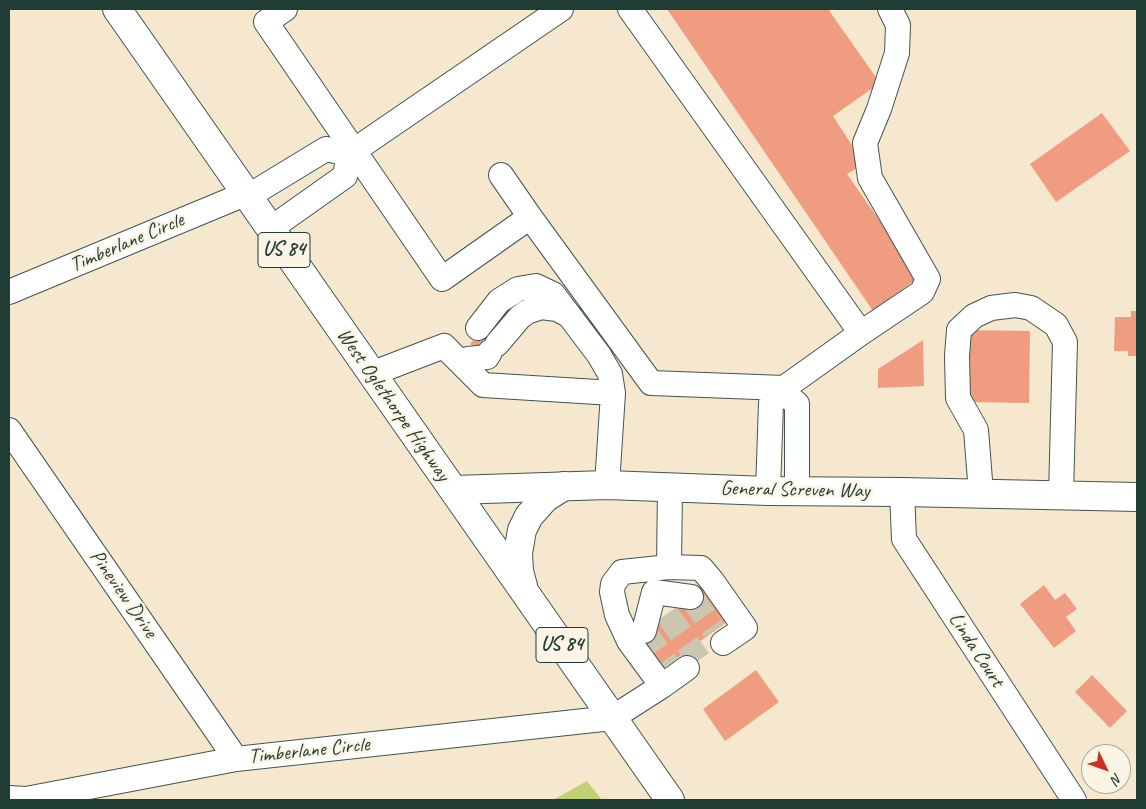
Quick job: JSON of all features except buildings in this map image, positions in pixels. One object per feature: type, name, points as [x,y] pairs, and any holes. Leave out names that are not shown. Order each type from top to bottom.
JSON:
[{"type":"main road","name":"West Oglethorpe Highway","points":[[117,9],[670,800]]},
{"type":"main road","name":"General Screven Way","points":[[454,490],[607,485],[768,491],[1137,497]]},
{"type":"main road","points":[[525,592],[519,571],[518,553],[522,530],[529,516],[545,498],[564,486]]},
{"type":"street","points":[[285,9],[266,22],[351,153],[442,279],[530,217]]},
{"type":"street","points":[[270,229],[345,176],[351,153],[561,9]]},
{"type":"street","points":[[630,9],[861,333]]},
{"type":"street","points":[[768,491],[771,403],[861,333],[922,292],[928,279],[870,178],[865,143],[897,53],[898,25],[890,9]]},
{"type":"street","name":"Timberlane Circle","points":[[9,292],[246,195],[326,149],[351,153]]},
{"type":"street","points":[[501,175],[651,383],[784,391],[798,404],[797,491]]},
{"type":"street","points":[[607,485],[613,393],[610,374],[600,355],[553,294],[536,286],[518,290],[499,301],[466,342],[480,355],[483,385],[613,393]]},
{"type":"street","points":[[981,493],[976,430],[958,398],[957,356],[959,330],[974,316],[991,308],[1015,305],[1031,308],[1056,325],[1065,342],[1062,495]]},
{"type":"street","points":[[480,355],[527,312],[541,307],[557,309],[570,316]]},
{"type":"street","points":[[371,374],[444,346],[480,355]]},
{"type":"street","name":"Pineview Drive","points":[[9,430],[236,759]]},
{"type":"street","points":[[669,567],[670,487]]},
{"type":"street","name":"Linda Court","points":[[902,492],[904,539],[1074,800]]},
{"type":"street","points":[[612,718],[673,674],[629,641],[618,615],[612,592],[613,584],[622,572],[669,567],[700,568],[712,580],[745,628],[715,642]]},
{"type":"street","points":[[639,570],[667,614]]},
{"type":"street","points":[[654,592],[691,597]]},
{"type":"street","points":[[644,631],[654,592]]},
{"type":"street","name":"Timberlane Circle","points":[[9,798],[26,799],[236,759],[612,718]]},
{"type":"green space","points":[[587,781],[602,800],[553,800]]},
{"type":"tunnel","points":[[691,597],[714,630]]},
{"type":"tunnel","points":[[667,614],[699,660]]},
{"type":"tunnel","points":[[644,631],[668,665]]}]
